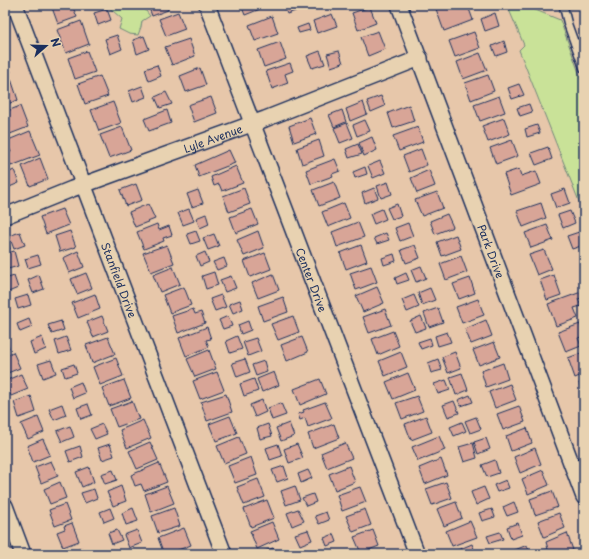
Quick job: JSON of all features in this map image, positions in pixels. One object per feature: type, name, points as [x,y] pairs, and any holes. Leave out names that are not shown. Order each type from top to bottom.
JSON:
[{"type":"street","name":"Stanfield Drive","points":[[15,5],[85,185],[224,554]]},
{"type":"street","name":"Center Drive","points":[[207,5],[417,554]]},
{"type":"street","name":"Park Drive","points":[[400,5],[584,497]]},
{"type":"street","name":"Lyle Avenue","points":[[5,216],[253,123],[420,58]]},
{"type":"street","points":[[5,506],[23,554]]},
{"type":"lane","points":[[563,5],[584,69]]},
{"type":"lane","points":[[575,44],[584,41]]},
{"type":"green space","points":[[105,5],[141,5],[150,16],[142,21],[138,35],[129,34],[119,29],[122,19]]},
{"type":"green space","points":[[507,5],[531,5],[533,9],[560,20],[584,87],[584,214],[519,50],[524,45]]},
{"type":"building","points":[[51,5],[72,5],[77,17],[58,24]]},
{"type":"building","points":[[148,5],[166,5],[168,10],[152,16]]},
{"type":"building","points":[[241,5],[258,5],[260,9],[245,15]]},
{"type":"building","points":[[283,5],[300,5],[301,9],[287,14]]},
{"type":"building","points":[[449,5],[460,5],[461,9],[468,6],[473,20],[444,31],[436,9]]},
{"type":"building","points":[[370,7],[376,23],[358,30],[352,13]]},
{"type":"building","points":[[107,9],[111,20],[98,25],[94,13]]},
{"type":"building","points":[[178,12],[185,29],[166,36],[159,19]]},
{"type":"building","points":[[495,13],[499,26],[485,31],[481,19]]},
{"type":"building","points":[[332,14],[337,26],[317,33],[313,21]]},
{"type":"building","points":[[272,16],[278,33],[255,41],[249,25]]},
{"type":"building","points":[[81,21],[89,44],[66,53],[57,30]]},
{"type":"building","points":[[308,24],[310,30],[299,33],[297,28]]},
{"type":"building","points":[[378,31],[385,49],[368,56],[361,37]]},
{"type":"building","points":[[474,32],[480,48],[455,57],[449,41]]},
{"type":"building","points":[[117,35],[122,49],[110,54],[105,39]]},
{"type":"building","points":[[144,36],[149,49],[137,54],[133,40]]},
{"type":"building","points":[[189,39],[195,56],[172,65],[165,47]]},
{"type":"building","points":[[504,41],[507,52],[496,56],[492,46]]},
{"type":"building","points":[[280,42],[286,59],[264,67],[258,50]]},
{"type":"building","points":[[87,51],[95,72],[75,79],[68,58]]},
{"type":"building","points":[[320,51],[325,64],[312,68],[307,56]]},
{"type":"building","points":[[339,51],[343,63],[331,67],[327,54]]},
{"type":"building","points":[[480,53],[487,70],[463,79],[457,62]]},
{"type":"building","points":[[5,54],[11,72],[5,74]]},
{"type":"building","points":[[290,63],[293,71],[285,74],[288,83],[272,89],[266,71]]},
{"type":"building","points":[[157,65],[161,76],[149,81],[145,69]]},
{"type":"building","points":[[200,68],[206,85],[186,92],[180,76]]},
{"type":"building","points":[[488,75],[494,91],[471,100],[465,83]]},
{"type":"building","points":[[100,76],[108,96],[85,104],[78,84]]},
{"type":"building","points":[[11,79],[18,100],[5,105],[5,81]]},
{"type":"building","points":[[519,84],[524,95],[512,99],[508,88]]},
{"type":"building","points":[[142,86],[146,97],[133,102],[129,91]]},
{"type":"building","points":[[166,92],[172,104],[160,108],[155,97]]},
{"type":"building","points":[[381,96],[385,106],[371,112],[367,101]]},
{"type":"building","points":[[499,96],[505,112],[480,121],[474,105]]},
{"type":"building","points":[[211,97],[217,113],[194,122],[188,105]]},
{"type":"building","points":[[113,102],[121,123],[99,131],[91,110]]},
{"type":"building","points":[[363,102],[367,114],[350,121],[346,109]]},
{"type":"building","points":[[529,104],[532,112],[520,116],[517,108]]},
{"type":"building","points":[[409,105],[414,121],[393,128],[388,113]]},
{"type":"building","points":[[20,106],[28,127],[10,134],[5,121],[5,112]]},
{"type":"building","points":[[167,110],[171,123],[149,131],[144,119]]},
{"type":"building","points":[[342,110],[346,122],[334,127],[329,115]]},
{"type":"building","points":[[310,118],[316,134],[294,142],[289,126]]},
{"type":"building","points":[[504,118],[510,134],[488,142],[482,126]]},
{"type":"building","points":[[365,120],[370,131],[357,136],[353,125]]},
{"type":"building","points":[[347,123],[353,138],[340,143],[334,128]]},
{"type":"building","points":[[537,125],[540,133],[527,137],[525,129]]},
{"type":"building","points":[[122,127],[131,150],[109,158],[100,135]]},
{"type":"building","points":[[418,127],[423,142],[399,151],[393,136]]},
{"type":"building","points":[[30,131],[40,155],[11,166],[6,154],[11,152],[6,141]]},
{"type":"building","points":[[372,137],[377,150],[364,156],[359,143]]},
{"type":"building","points":[[319,140],[324,156],[302,164],[297,148]]},
{"type":"building","points":[[512,140],[518,156],[496,164],[490,148]]},
{"type":"building","points":[[358,144],[362,154],[349,158],[346,149]]},
{"type":"building","points":[[548,147],[552,159],[536,165],[531,153]]},
{"type":"building","points":[[421,149],[427,165],[409,172],[403,156]]},
{"type":"building","points":[[229,150],[235,163],[199,177],[195,165]]},
{"type":"building","points":[[40,158],[48,179],[30,186],[22,166]]},
{"type":"building","points":[[335,159],[340,171],[332,174],[333,176],[311,184],[306,170]]},
{"type":"building","points":[[380,161],[385,173],[373,178],[368,166]]},
{"type":"building","points":[[236,166],[243,183],[222,191],[219,184],[214,186],[211,177]]},
{"type":"building","points":[[365,167],[367,174],[355,178],[353,172]]},
{"type":"building","points":[[519,169],[521,176],[536,171],[541,184],[511,195],[504,174]]},
{"type":"building","points":[[14,170],[19,183],[7,188],[5,183],[5,174]]},
{"type":"building","points":[[429,170],[435,186],[417,193],[411,178]]},
{"type":"building","points":[[334,182],[340,198],[319,206],[313,190]]},
{"type":"building","points":[[388,182],[392,194],[381,198],[377,186]]},
{"type":"building","points":[[136,184],[142,200],[126,206],[120,190]]},
{"type":"building","points":[[244,188],[250,204],[229,212],[223,196]]},
{"type":"building","points":[[374,188],[378,198],[365,203],[362,193]]},
{"type":"building","points":[[565,189],[570,203],[556,208],[551,194]]},
{"type":"building","points":[[198,190],[203,203],[192,207],[187,194]]},
{"type":"building","points":[[437,192],[443,208],[422,216],[415,200]]},
{"type":"building","points":[[344,203],[350,218],[328,227],[322,212]]},
{"type":"building","points":[[541,203],[546,218],[523,227],[517,211]]},
{"type":"building","points":[[148,204],[155,219],[135,227],[129,212]]},
{"type":"building","points":[[397,204],[401,216],[392,219],[387,208]]},
{"type":"building","points":[[62,209],[69,225],[46,234],[40,217]]},
{"type":"building","points":[[189,209],[194,221],[183,225],[178,213]]},
{"type":"building","points":[[252,209],[258,224],[236,233],[230,217]]},
{"type":"building","points":[[382,209],[386,219],[374,224],[370,214]]},
{"type":"building","points":[[570,211],[575,223],[563,228],[558,215]]},
{"type":"building","points":[[206,214],[209,224],[200,228],[196,218]]},
{"type":"building","points":[[447,214],[453,227],[435,234],[430,221]]},
{"type":"building","points":[[358,222],[364,237],[337,247],[332,232]]},
{"type":"building","points":[[408,223],[413,236],[400,241],[395,228]]},
{"type":"building","points":[[157,224],[159,230],[169,226],[172,235],[163,238],[164,241],[144,249],[137,232]]},
{"type":"building","points":[[547,225],[553,240],[531,248],[525,233]]},
{"type":"building","points":[[70,231],[76,247],[60,252],[55,236]]},
{"type":"building","points":[[196,231],[200,241],[191,244],[187,234]]},
{"type":"building","points":[[258,231],[264,248],[244,256],[237,240]]},
{"type":"building","points":[[20,232],[25,245],[14,249],[9,236]]},
{"type":"building","points":[[579,232],[584,245],[572,249],[567,236]]},
{"type":"building","points":[[386,233],[389,240],[377,244],[374,238]]},
{"type":"building","points":[[214,234],[219,246],[208,250],[203,238]]},
{"type":"building","points":[[456,235],[461,249],[442,256],[437,242]]},
{"type":"building","points":[[7,240],[10,249],[5,251],[5,241]]},
{"type":"building","points":[[167,245],[174,263],[151,272],[143,253]]},
{"type":"building","points":[[361,245],[367,261],[346,269],[340,253]]},
{"type":"building","points":[[415,245],[420,258],[406,263],[401,250]]},
{"type":"building","points":[[544,250],[552,269],[537,275],[529,255]]},
{"type":"building","points":[[14,251],[18,266],[5,270],[5,254]]},
{"type":"building","points":[[78,251],[84,267],[69,273],[63,258]]},
{"type":"building","points":[[205,252],[209,262],[200,266],[196,256]]},
{"type":"building","points":[[265,253],[271,269],[250,277],[244,261]]},
{"type":"building","points":[[394,254],[396,261],[384,265],[382,258]]},
{"type":"building","points":[[38,255],[41,264],[28,268],[25,259]]},
{"type":"building","points":[[461,256],[467,272],[446,280],[440,264]]},
{"type":"building","points":[[224,258],[227,266],[217,270],[213,262]]},
{"type":"building","points":[[371,266],[377,282],[356,290],[350,273]]},
{"type":"building","points":[[421,266],[426,278],[416,282],[411,270]]},
{"type":"building","points":[[173,267],[180,284],[160,292],[153,275]]},
{"type":"building","points":[[214,272],[218,285],[206,289],[202,276]]},
{"type":"building","points":[[86,273],[92,288],[77,294],[71,279]]},
{"type":"building","points":[[406,273],[409,280],[397,284],[395,278]]},
{"type":"building","points":[[273,274],[279,290],[258,298],[252,283]]},
{"type":"building","points":[[39,275],[44,289],[33,293],[28,280]]},
{"type":"building","points":[[554,275],[561,295],[547,300],[540,280]]},
{"type":"building","points":[[14,276],[18,288],[6,293],[5,279]]},
{"type":"building","points":[[231,276],[236,288],[225,292],[220,280]]},
{"type":"building","points":[[470,278],[475,293],[459,299],[453,284]]},
{"type":"building","points":[[184,287],[191,305],[170,313],[163,295]]},
{"type":"building","points":[[377,287],[384,303],[363,312],[356,296]]},
{"type":"building","points":[[430,288],[435,300],[422,305],[418,293]]},
{"type":"building","points":[[584,291],[584,297],[578,299],[581,306],[574,308],[578,318],[556,326],[548,304]]},
{"type":"building","points":[[95,294],[100,309],[78,318],[72,303]]},
{"type":"building","points":[[28,295],[31,305],[18,309],[15,299]]},
{"type":"building","points":[[221,295],[226,307],[215,311],[210,299]]},
{"type":"building","points":[[414,295],[419,307],[407,312],[402,300]]},
{"type":"building","points":[[283,297],[288,312],[263,321],[258,306]]},
{"type":"building","points":[[478,299],[484,315],[462,323],[456,307]]},
{"type":"building","points":[[240,300],[243,309],[233,313],[229,304]]},
{"type":"building","points":[[438,308],[443,322],[429,327],[424,313]]},
{"type":"building","points":[[193,309],[195,314],[201,312],[205,323],[178,333],[172,316]]},
{"type":"building","points":[[385,309],[391,325],[369,333],[363,317]]},
{"type":"building","points":[[102,316],[108,331],[93,337],[87,322]]},
{"type":"building","points":[[228,316],[232,326],[223,329],[219,320]]},
{"type":"building","points":[[293,316],[299,332],[278,340],[271,324]]},
{"type":"building","points":[[421,316],[426,328],[415,332],[410,321]]},
{"type":"building","points":[[29,319],[32,327],[20,332],[17,324]]},
{"type":"building","points":[[486,320],[492,336],[471,344],[465,329]]},
{"type":"building","points":[[61,321],[64,330],[52,334],[48,325]]},
{"type":"building","points":[[248,321],[251,330],[241,334],[238,325]]},
{"type":"building","points":[[580,324],[584,334],[584,336],[578,338],[581,346],[566,352],[558,332]]},
{"type":"building","points":[[207,327],[211,339],[206,340],[209,347],[186,356],[179,338]]},
{"type":"building","points":[[393,331],[399,346],[378,355],[372,339]]},
{"type":"building","points":[[447,332],[451,342],[438,346],[435,336]]},
{"type":"building","points":[[237,336],[242,349],[230,353],[226,341]]},
{"type":"building","points":[[42,337],[46,349],[34,354],[30,342]]},
{"type":"building","points":[[66,337],[71,350],[59,354],[55,341]]},
{"type":"building","points":[[108,337],[115,354],[92,363],[86,345]]},
{"type":"building","points":[[302,337],[308,352],[287,361],[281,345]]},
{"type":"building","points":[[5,338],[9,348],[5,349]]},
{"type":"building","points":[[256,338],[261,351],[248,356],[243,342]]},
{"type":"building","points":[[430,338],[432,345],[421,349],[418,342]]},
{"type":"building","points":[[494,342],[500,357],[479,365],[473,350]]},
{"type":"building","points":[[209,350],[216,369],[195,377],[187,359]]},
{"type":"building","points":[[13,352],[20,368],[5,374],[5,356]]},
{"type":"building","points":[[401,352],[407,367],[385,376],[379,361]]},
{"type":"building","points":[[455,352],[461,368],[448,373],[442,357]]},
{"type":"building","points":[[584,352],[584,374],[575,378],[568,358]]},
{"type":"building","points":[[116,358],[123,376],[100,385],[93,367]]},
{"type":"building","points":[[245,359],[250,372],[237,377],[232,363]]},
{"type":"building","points":[[438,359],[442,370],[431,373],[428,363]]},
{"type":"building","points":[[51,360],[56,373],[43,378],[38,364]]},
{"type":"building","points":[[264,361],[267,372],[256,376],[252,365]]},
{"type":"building","points":[[503,363],[508,379],[486,387],[481,371]]},
{"type":"building","points":[[74,364],[77,373],[65,377],[62,368]]},
{"type":"building","points":[[217,372],[224,390],[200,399],[193,381]]},
{"type":"building","points":[[274,372],[279,385],[262,392],[257,379]]},
{"type":"building","points":[[408,373],[415,390],[393,399],[386,382]]},
{"type":"building","points":[[462,373],[468,390],[456,395],[450,377]]},
{"type":"building","points":[[21,374],[28,389],[11,396],[5,381]]},
{"type":"building","points":[[254,379],[258,391],[244,396],[240,384]]},
{"type":"building","points":[[320,379],[326,394],[300,405],[294,389]]},
{"type":"building","points":[[124,380],[131,398],[109,406],[102,388]]},
{"type":"building","points":[[446,380],[450,390],[438,394],[434,384]]},
{"type":"building","points":[[584,381],[584,396],[579,383]]},
{"type":"building","points":[[81,382],[85,393],[73,398],[69,387]]},
{"type":"building","points":[[510,384],[516,400],[495,408],[489,392]]},
{"type":"building","points":[[226,394],[232,412],[207,421],[201,402]]},
{"type":"building","points":[[470,395],[473,402],[461,406],[458,400]]},
{"type":"building","points":[[31,396],[36,412],[19,418],[14,402]]},
{"type":"building","points":[[417,396],[423,411],[402,419],[396,403]]},
{"type":"building","points":[[262,400],[266,412],[255,417],[250,405]]},
{"type":"building","points":[[132,401],[139,419],[117,427],[110,409]]},
{"type":"building","points":[[454,401],[459,413],[448,417],[443,405]]},
{"type":"building","points":[[325,402],[332,418],[308,427],[305,418],[300,420],[298,414],[304,412],[303,410]]},
{"type":"building","points":[[281,403],[286,415],[272,420],[268,408]]},
{"type":"building","points":[[62,404],[66,415],[54,420],[49,409]]},
{"type":"building","points":[[88,404],[92,415],[81,419],[77,408]]},
{"type":"building","points":[[519,406],[525,422],[503,430],[497,414]]},
{"type":"building","points":[[230,416],[237,433],[216,441],[209,424]]},
{"type":"building","points":[[426,416],[432,432],[411,440],[405,424]]},
{"type":"building","points":[[38,417],[44,432],[28,439],[21,424]]},
{"type":"building","points":[[476,417],[481,429],[470,433],[465,421]]},
{"type":"building","points":[[143,420],[151,438],[127,448],[120,430]]},
{"type":"building","points":[[462,422],[466,431],[454,436],[450,427]]},
{"type":"building","points":[[289,423],[294,436],[281,441],[276,428]]},
{"type":"building","points":[[102,424],[107,434],[95,439],[90,429]]},
{"type":"building","points":[[268,424],[272,436],[260,439],[257,428]]},
{"type":"building","points":[[334,424],[339,438],[313,448],[308,434]]},
{"type":"building","points":[[70,426],[74,437],[62,442],[57,431]]},
{"type":"building","points":[[527,428],[532,443],[511,451],[506,436]]},
{"type":"building","points":[[439,436],[445,450],[418,461],[412,447]]},
{"type":"building","points":[[239,437],[246,454],[224,463],[217,446]]},
{"type":"building","points":[[486,438],[490,449],[478,454],[474,442]]},
{"type":"building","points":[[43,439],[50,455],[33,462],[27,446]]},
{"type":"building","points":[[150,442],[158,460],[137,469],[129,451]]},
{"type":"building","points":[[345,443],[352,458],[327,468],[321,453]]},
{"type":"building","points":[[473,443],[477,458],[464,462],[459,447]]},
{"type":"building","points":[[110,444],[114,456],[102,460],[98,448]]},
{"type":"building","points":[[278,444],[282,456],[270,460],[266,448]]},
{"type":"building","points":[[297,444],[303,458],[289,463],[284,449]]},
{"type":"building","points":[[80,446],[83,457],[70,462],[66,451]]},
{"type":"building","points":[[535,448],[541,464],[520,473],[514,457]]},
{"type":"building","points":[[251,457],[257,475],[235,483],[228,466]]},
{"type":"building","points":[[441,459],[447,475],[425,484],[419,468]]},
{"type":"building","points":[[495,460],[499,473],[487,477],[482,465]]},
{"type":"building","points":[[51,461],[58,476],[41,483],[35,467]]},
{"type":"building","points":[[159,463],[167,482],[144,491],[141,484],[135,486],[131,475]]},
{"type":"building","points":[[284,466],[288,478],[277,482],[272,470]]},
{"type":"building","points":[[349,466],[355,482],[335,490],[329,474]]},
{"type":"building","points":[[89,467],[94,482],[82,487],[76,472]]},
{"type":"building","points":[[113,470],[117,480],[105,484],[101,474]]},
{"type":"building","points":[[308,470],[312,478],[301,483],[298,474]]},
{"type":"building","points":[[543,470],[549,485],[528,494],[522,479]]},
{"type":"building","points":[[258,479],[265,497],[244,505],[237,487]]},
{"type":"building","points":[[506,480],[509,488],[497,492],[494,485]]},
{"type":"building","points":[[60,482],[66,498],[50,504],[44,489]]},
{"type":"building","points":[[446,482],[452,498],[432,505],[426,489]]},
{"type":"building","points":[[121,486],[126,501],[113,506],[107,492]]},
{"type":"building","points":[[167,486],[174,503],[151,512],[145,494]]},
{"type":"building","points":[[295,486],[300,500],[286,505],[281,491]]},
{"type":"building","points":[[360,487],[366,502],[342,511],[337,495]]},
{"type":"building","points":[[484,487],[489,499],[476,505],[471,492]]},
{"type":"building","points":[[94,489],[97,498],[85,503],[81,493]]},
{"type":"building","points":[[552,491],[558,507],[535,515],[530,499]]},
{"type":"building","points":[[313,494],[316,502],[306,506],[302,498]]},
{"type":"building","points":[[267,500],[274,518],[251,527],[244,509]]},
{"type":"building","points":[[456,502],[462,518],[444,526],[437,509]]},
{"type":"building","points":[[514,502],[518,512],[507,516],[503,507]]},
{"type":"building","points":[[65,504],[71,520],[55,526],[49,510]]},
{"type":"building","points":[[110,508],[114,518],[104,522],[100,512]]},
{"type":"building","points":[[133,508],[138,521],[126,525],[122,513]]},
{"type":"building","points":[[174,508],[180,526],[158,533],[152,516]]},
{"type":"building","points":[[298,509],[304,521],[292,526],[287,513]]},
{"type":"building","points":[[365,509],[371,525],[353,532],[346,516]]},
{"type":"building","points":[[492,509],[495,517],[482,521],[479,513]]},
{"type":"building","points":[[326,512],[329,520],[319,524],[315,516]]},
{"type":"building","points":[[559,513],[565,528],[544,537],[538,521]]},
{"type":"building","points":[[470,521],[477,537],[452,546],[446,531]]},
{"type":"building","points":[[272,522],[279,539],[257,549],[250,531]]},
{"type":"building","points":[[72,523],[79,541],[63,547],[57,532],[65,529],[64,526]]},
{"type":"building","points":[[518,523],[522,535],[511,539],[507,527]]},
{"type":"building","points":[[184,528],[191,545],[168,554],[164,554],[158,538]]},
{"type":"building","points":[[117,530],[122,540],[112,544],[108,533]]},
{"type":"building","points":[[137,530],[142,543],[129,548],[124,535]]},
{"type":"building","points":[[308,530],[312,540],[300,545],[295,534]]},
{"type":"building","points":[[373,530],[379,546],[361,553],[354,537]]},
{"type":"building","points":[[500,532],[503,539],[490,543],[487,536]]},
{"type":"building","points":[[567,533],[573,550],[563,554],[543,554],[542,551],[548,549],[546,542]]},
{"type":"building","points":[[334,534],[337,542],[327,546],[324,538]]},
{"type":"building","points":[[472,544],[476,554],[454,554],[453,552]]},
{"type":"building","points":[[527,545],[530,554],[517,554],[515,550]]},
{"type":"building","points":[[82,548],[84,554],[65,554]]},
{"type":"building","points":[[273,548],[275,554],[259,554],[259,553]]},
{"type":"building","points":[[190,550],[191,554],[178,554]]}]
